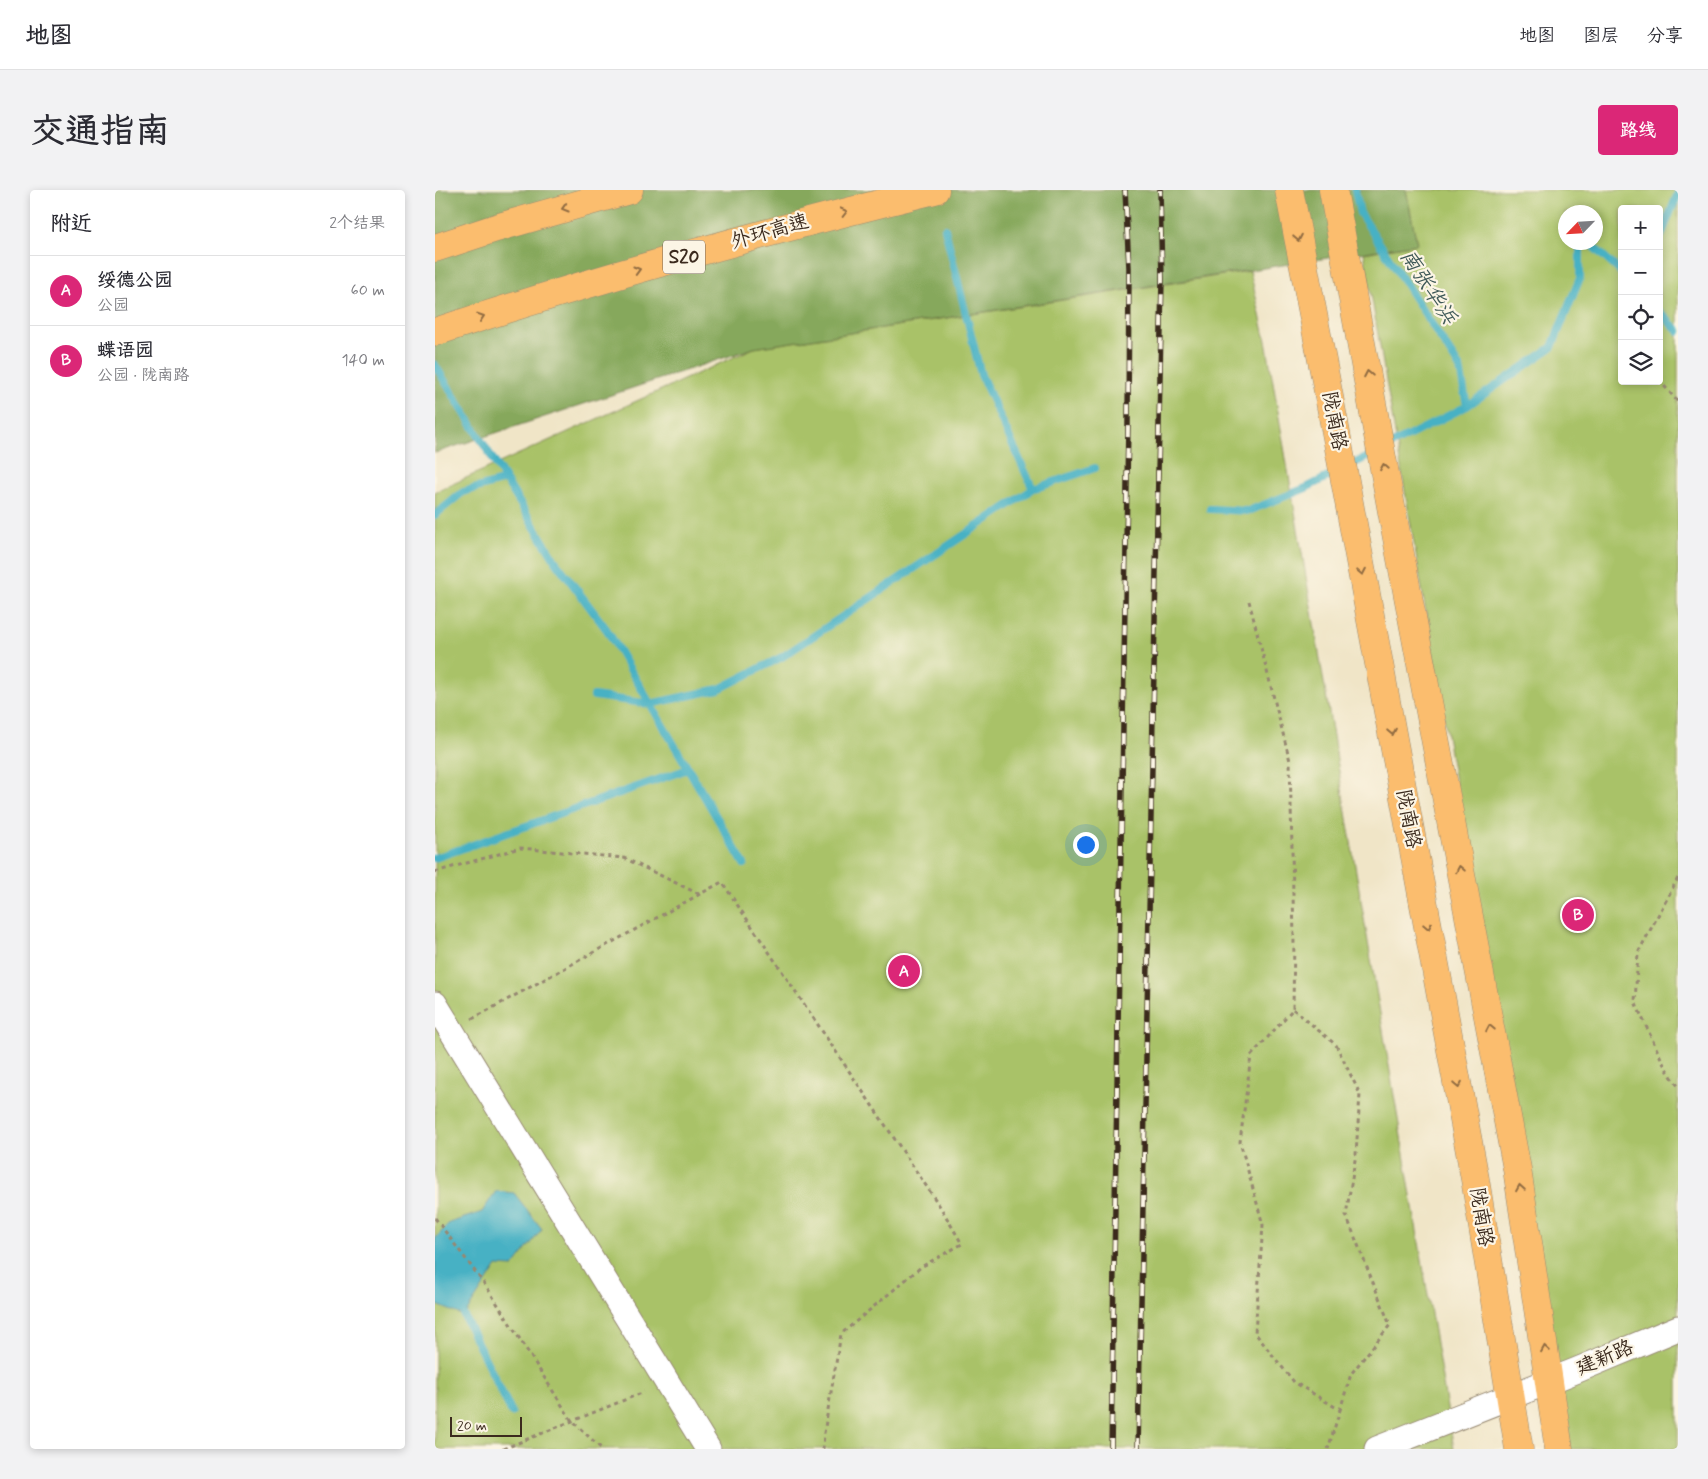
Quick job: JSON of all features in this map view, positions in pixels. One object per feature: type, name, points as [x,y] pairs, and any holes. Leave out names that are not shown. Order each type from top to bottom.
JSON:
[{"type":"main road","points":[[435,248],[496,228],[629,190]]},
{"type":"main road","name":"外环高速","points":[[435,332],[521,304],[823,217],[935,190]]},
{"type":"main road","name":"陇南路","points":[[1289,190],[1475,1179],[1531,1389],[1559,1449]]},
{"type":"main road","name":"陇南路","points":[[1333,190],[1515,1159],[1531,1389],[1519,1449]]},
{"type":"street","points":[[435,1004],[708,1449]]},
{"type":"street","name":"建新路","points":[[1377,1449],[1531,1389],[1678,1328]]},
{"type":"path","points":[[1663,385],[1678,402]]},
{"type":"path","points":[[1249,601],[1290,761],[1294,938],[1293,1009],[1251,1056],[1240,1142],[1263,1226],[1255,1333],[1294,1382],[1340,1410]]},
{"type":"path","points":[[435,872],[521,848],[624,858],[700,894]]},
{"type":"path","points":[[1678,878],[1638,953],[1635,1002],[1665,1067],[1678,1086]]},
{"type":"path","points":[[452,1030],[722,882],[941,1208],[962,1244],[921,1267],[841,1334],[824,1432],[823,1449]]},
{"type":"path","points":[[1293,1009],[1336,1045],[1361,1094],[1356,1154],[1346,1215],[1390,1325],[1351,1374],[1328,1449]]},
{"type":"path","points":[[435,1218],[486,1286],[572,1421],[601,1449]]},
{"type":"path","points":[[503,1449],[667,1382]]},
{"type":"green space","points":[[435,190],[1406,190],[1417,244],[754,348],[435,453]]},
{"type":"green space","points":[[1406,190],[1678,190],[1678,1449],[1570,1449],[1364,253],[1417,244]]},
{"type":"green space","points":[[1250,271],[1266,341],[1454,1449],[435,1449],[435,492],[754,348]]},
{"type":"water","points":[[496,1191],[514,1193],[542,1229],[513,1267],[497,1266],[464,1316],[435,1304],[435,1239],[449,1223],[482,1212]]},
{"type":"waterway","name":"南张华浜","points":[[1355,190],[1360,213],[1460,368],[1467,406]]},
{"type":"waterway","points":[[1663,231],[1678,193]]},
{"type":"waterway","points":[[945,229],[981,375],[1033,489]]},
{"type":"waterway","points":[[1210,509],[1248,511],[1306,488],[1467,406],[1552,347],[1580,278],[1580,250]]},
{"type":"waterway","points":[[1597,250],[1618,269]]},
{"type":"waterway","points":[[1663,315],[1678,331]]},
{"type":"waterway","points":[[435,365],[556,562],[607,630],[744,864]]},
{"type":"waterway","points":[[594,696],[650,704],[719,689],[782,657],[1033,489],[1095,468]]},
{"type":"waterway","points":[[435,515],[463,492],[505,480]]},
{"type":"waterway","points":[[435,858],[688,769]]},
{"type":"waterway","points":[[464,1316],[512,1413]]},
{"type":"railway","points":[[1111,1449],[1128,424],[1129,268],[1125,190]]},
{"type":"railway","points":[[1138,1449],[1162,279],[1160,190]]},
{"type":"place","name":"蝶语园","points":[[1578,915]]},
{"type":"place","name":"绥德公园","points":[[904,971]]}]
